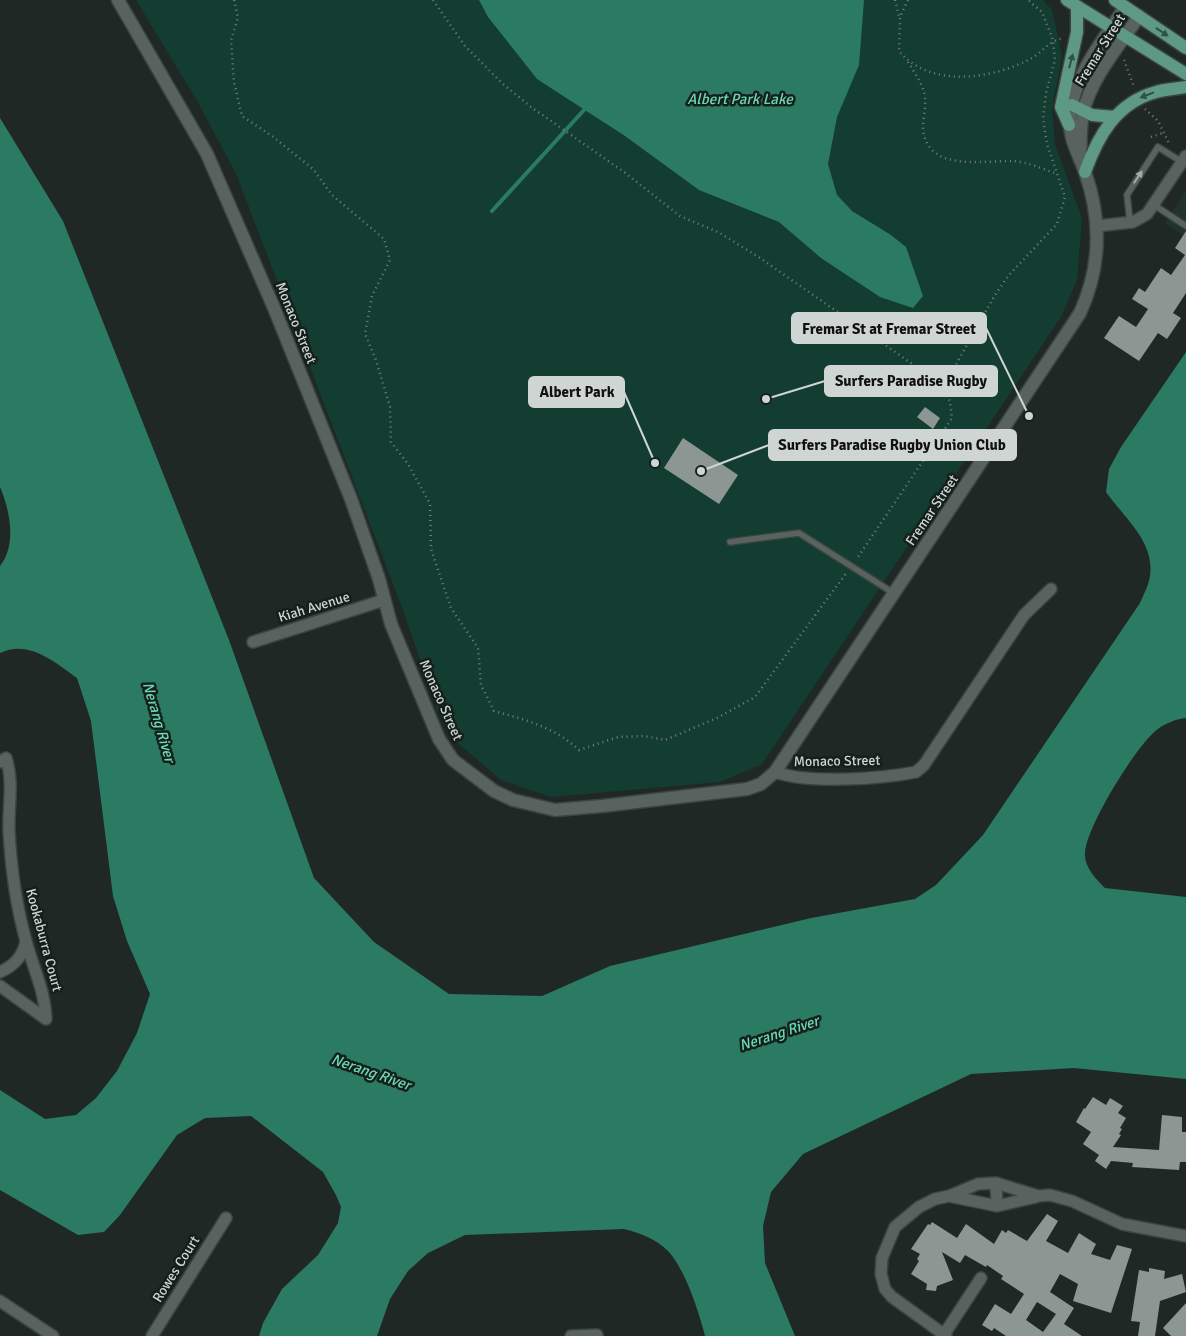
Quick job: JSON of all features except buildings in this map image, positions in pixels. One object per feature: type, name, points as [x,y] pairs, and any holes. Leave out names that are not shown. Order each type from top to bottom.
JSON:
[{"type":"main road","points":[[1072,3],[1186,74]]},
{"type":"main road","points":[[1069,125],[1061,107],[1077,32],[1072,3]]},
{"type":"main road","points":[[1120,3],[1186,48]]},
{"type":"main road","points":[[1085,172],[1102,132],[1131,103],[1147,95],[1186,87]]},
{"type":"main road","points":[[1072,105],[1083,113],[1115,117]]},
{"type":"street","name":"Monaco Street","points":[[118,0],[211,163],[274,308],[350,499],[391,624],[439,739],[453,760],[474,778],[494,791],[513,800],[555,810],[746,789],[761,784],[775,772],[790,778],[850,778],[916,772],[924,765],[1024,615],[1051,589]]},
{"type":"street","name":"Fremar Street","points":[[775,772],[1074,325],[1092,280],[1097,252],[1097,226],[1093,200],[1085,172],[1071,143],[1069,125],[1072,105],[1083,73],[1111,28],[1120,3]]},
{"type":"street","name":"Fremar Street","points":[[1080,160],[1083,113],[1095,83],[1139,16]]},
{"type":"street","points":[[1097,226],[1140,219],[1154,205],[1184,159]]},
{"type":"street","name":"Kiah Avenue","points":[[253,642],[384,600]]},
{"type":"street","name":"Kookaburra Court","points":[[0,762],[6,758],[10,771],[9,828],[14,889],[26,940],[42,986],[46,1019],[0,986]]},
{"type":"street","points":[[0,811],[9,828]]},
{"type":"street","points":[[0,972],[17,960],[26,940]]},
{"type":"street","points":[[996,1183],[997,1206]]},
{"type":"street","points":[[981,1278],[944,1336],[907,1309],[885,1289],[881,1274],[882,1258],[887,1242],[895,1227],[919,1207],[935,1198],[949,1196],[978,1184],[996,1183],[1038,1196]]},
{"type":"street","points":[[949,1196],[997,1206],[1050,1195],[1072,1201],[1122,1224],[1186,1236]]},
{"type":"street","name":"Rowes Court","points":[[152,1336],[226,1218]]},
{"type":"street","points":[[0,1301],[53,1336]]},
{"type":"street","points":[[571,1336],[596,1335]]},
{"type":"lane","points":[[1130,222],[1127,195],[1158,147],[1184,159]]},
{"type":"lane","points":[[1154,205],[1186,226]]},
{"type":"lane","points":[[730,542],[799,533],[895,594]]},
{"type":"path","points":[[234,0],[238,18],[231,40],[231,49],[234,82],[242,116],[272,136],[313,170],[332,194],[384,239],[390,260],[372,296],[365,334],[376,360],[390,407],[391,442],[408,464],[430,504],[431,549],[451,608],[478,648],[481,685],[494,710],[541,725],[563,735],[579,750],[618,737],[644,736],[665,740],[717,718],[755,697],[851,566],[952,418],[950,402],[944,386],[760,258],[720,233],[680,216],[503,84],[465,46],[433,0]]},
{"type":"path","points":[[895,0],[900,17],[899,52],[921,84],[925,99],[924,135],[931,149],[946,158],[960,162],[1014,161],[1057,174]]},
{"type":"path","points":[[900,17],[908,0]]},
{"type":"path","points":[[944,386],[995,295],[1009,276],[1057,224],[1065,197],[1047,144],[1043,120],[1046,93],[1055,60],[1052,40],[1042,12],[1028,0]]},
{"type":"path","points":[[907,61],[926,70],[953,77],[984,75],[1014,66],[1034,56],[1052,40],[1068,38]]},
{"type":"path","points":[[1121,55],[1136,91]]},
{"type":"path","points":[[1142,104],[1158,120],[1172,146]]},
{"type":"path","points":[[1151,137],[1164,133]]},
{"type":"shaded area","points":[[136,0],[1043,0],[1052,10],[1062,56],[1052,108],[1055,145],[1082,218],[1077,280],[1061,317],[762,764],[720,782],[551,797],[501,780],[459,744],[438,712],[403,610],[237,176],[199,104]]},
{"type":"shaded area","points":[[1186,191],[1186,237],[1165,223]]},
{"type":"water","name":"Albert Park Lake","points":[[479,0],[864,0],[859,65],[837,117],[828,164],[837,195],[852,211],[891,235],[906,247],[923,296],[913,308],[880,297],[821,258],[779,222],[699,190],[625,136],[537,79],[488,17]]},
{"type":"water","name":"Nerang River","points":[[0,118],[63,221],[229,640],[314,878],[374,942],[449,994],[542,996],[610,966],[811,918],[915,899],[936,885],[983,835],[1140,603],[1149,581],[1151,568],[1149,555],[1138,533],[1106,492],[1109,469],[1121,447],[1186,352],[1186,718],[1161,727],[1138,751],[1103,806],[1088,841],[1085,858],[1094,877],[1105,888],[1186,897],[1186,1079],[1074,1068],[971,1074],[803,1154],[771,1192],[763,1226],[765,1263],[795,1336],[705,1336],[691,1291],[680,1268],[668,1251],[653,1240],[624,1229],[465,1235],[428,1253],[408,1271],[390,1299],[377,1336],[259,1336],[263,1323],[282,1289],[318,1255],[338,1223],[341,1207],[323,1172],[251,1116],[205,1118],[177,1135],[120,1215],[104,1232],[78,1235],[0,1190],[0,1090],[45,1119],[76,1115],[96,1098],[117,1071],[137,1033],[150,994],[127,941],[113,896],[91,721],[77,678],[41,654],[21,649],[10,649],[0,653],[0,566],[9,548],[10,527],[7,506],[0,487]]},
{"type":"waterway","points":[[492,211],[584,110]]},
{"type":"place","name":"Surfers Paradise Rugby","points":[[766,399]]},
{"type":"place","name":"Fremar St at Fremar Street","points":[[1029,416]]},
{"type":"place","name":"Albert Park","points":[[655,463]]},
{"type":"place","name":"Surfers Paradise Rugby Union Club","points":[[701,471]]}]
